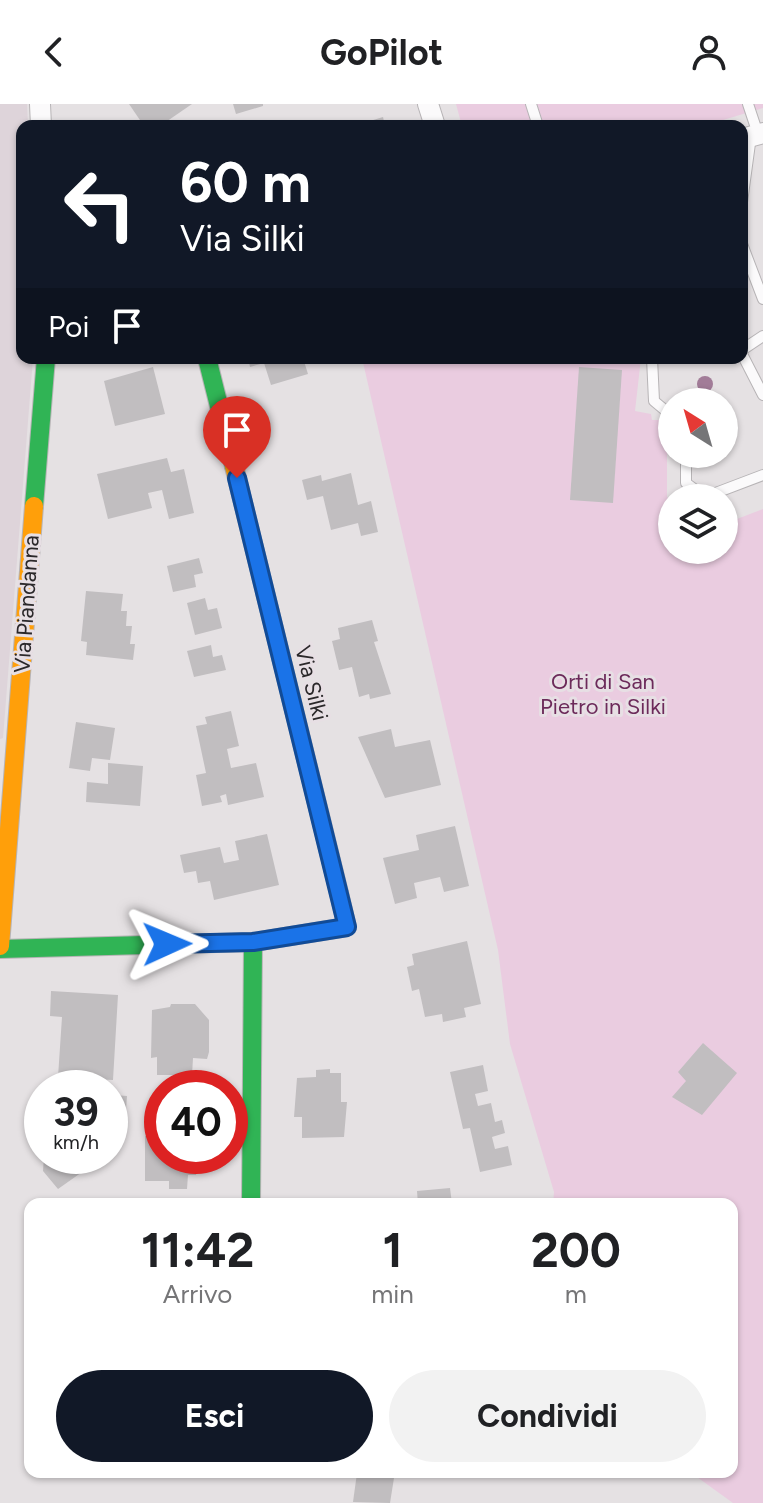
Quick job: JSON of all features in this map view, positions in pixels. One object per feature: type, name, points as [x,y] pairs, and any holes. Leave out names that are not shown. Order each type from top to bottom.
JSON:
[{"type":"street","name":"Via Piandanna","points":[[0,948],[8,752],[45,364]]},
{"type":"street","name":"Via Silki","points":[[0,948],[253,942],[347,927],[208,364]]},
{"type":"street","points":[[251,1198],[253,942]]},
{"type":"lane","points":[[748,104],[754,135],[748,168]]},
{"type":"lane","points":[[748,260],[763,299]]},
{"type":"lane","points":[[652,364],[654,401],[658,404]]},
{"type":"lane","points":[[748,364],[763,395]]},
{"type":"lane","points":[[686,468],[686,483],[705,497],[763,475]]},
{"type":"shaded area","points":[[0,104],[27,104],[28,120],[16,120],[16,364],[33,364],[3,738],[0,739]]},
{"type":"green space","points":[[456,104],[763,104],[763,108],[723,120],[460,120]]},
{"type":"green space","name":"Orti di San Pietro in Silki","points":[[363,364],[640,364],[635,411],[651,414],[652,420],[658,420],[658,468],[667,468],[667,484],[658,484],[658,564],[738,564],[738,519],[763,509],[763,1503],[733,1503],[698,1478],[738,1478],[738,1198],[554,1198],[510,1044],[498,950]]},
{"type":"building","points":[[129,104],[192,104],[169,120],[140,120]]},
{"type":"building","points":[[233,104],[263,104],[263,106],[236,114]]},
{"type":"building","points":[[264,364],[305,364],[308,374],[271,385]]},
{"type":"building","points":[[153,367],[165,414],[115,426],[104,381]]},
{"type":"building","points":[[579,367],[622,370],[613,503],[570,500]]},
{"type":"building","points":[[167,458],[171,472],[184,469],[194,513],[169,519],[162,490],[148,493],[152,508],[108,519],[97,474]]},
{"type":"building","points":[[351,473],[358,505],[371,501],[378,532],[361,536],[358,523],[331,530],[323,496],[307,500],[302,480],[321,475],[322,481]]},
{"type":"building","points":[[199,558],[203,573],[194,575],[196,587],[173,592],[167,566]]},
{"type":"building","points":[[86,591],[123,594],[121,611],[127,611],[126,626],[132,626],[130,644],[135,644],[133,660],[86,655],[87,642],[81,641]]},
{"type":"building","points":[[205,598],[208,610],[217,608],[222,628],[195,635],[187,603]]},
{"type":"building","points":[[372,620],[378,641],[374,642],[391,694],[370,699],[369,694],[359,697],[352,667],[339,670],[332,641],[340,639],[338,628]]},
{"type":"building","points":[[211,645],[213,657],[222,655],[226,670],[194,677],[187,651]]},
{"type":"building","points":[[231,711],[239,746],[227,749],[231,768],[256,763],[264,797],[228,805],[226,794],[220,796],[222,802],[202,806],[196,775],[206,773],[196,726],[207,724],[205,717]]},
{"type":"building","points":[[76,722],[115,728],[110,760],[92,758],[90,771],[69,768]]},
{"type":"building","points":[[391,729],[395,747],[430,740],[441,785],[385,798],[358,737]]},
{"type":"building","points":[[108,763],[143,766],[140,806],[86,802],[87,782],[108,784]]},
{"type":"building","points":[[455,826],[469,886],[444,892],[440,877],[414,883],[417,898],[395,904],[383,858],[419,850],[416,835]]},
{"type":"building","points":[[267,834],[279,885],[214,900],[210,881],[198,883],[196,871],[184,873],[180,855],[220,847],[224,863],[239,860],[235,841]]},
{"type":"building","points":[[467,941],[481,1004],[464,1008],[466,1017],[443,1022],[442,1014],[425,1017],[419,989],[412,991],[407,967],[414,965],[412,954]]},
{"type":"building","points":[[51,991],[118,995],[114,1070],[58,1070],[62,1017],[50,1016]]},
{"type":"building","points":[[171,1004],[195,1004],[209,1020],[207,1059],[193,1058],[192,1070],[157,1070],[157,1057],[151,1058],[152,1010],[170,1007]]},
{"type":"building","points":[[703,1043],[737,1073],[702,1115],[672,1097],[686,1081],[678,1072]]},
{"type":"building","points":[[483,1065],[488,1091],[475,1094],[478,1106],[491,1103],[495,1122],[502,1120],[505,1133],[492,1137],[495,1149],[508,1146],[512,1165],[480,1172],[470,1128],[463,1129],[450,1072]]},
{"type":"building","points":[[330,1069],[330,1073],[341,1073],[341,1102],[347,1102],[344,1137],[302,1138],[302,1117],[294,1117],[297,1078],[316,1077],[316,1070]]},
{"type":"building","points":[[46,1174],[79,1174],[58,1189]]},
{"type":"building","points":[[145,1174],[196,1174],[188,1175],[187,1189],[169,1189],[169,1181],[145,1181]]},
{"type":"building","points":[[450,1188],[451,1198],[418,1198],[417,1191]]},
{"type":"building","points":[[356,1478],[394,1478],[390,1503],[353,1502]]},
{"type":"traffic: fast","points":[[34,506],[46,364]]},
{"type":"traffic: fast","points":[[208,364],[234,466]]},
{"type":"traffic: fast","points":[[0,949],[253,942],[347,927],[339,893]]},
{"type":"traffic: fast","points":[[251,1198],[253,942]]},
{"type":"traffic: slow","points":[[234,466],[339,893]]},
{"type":"traffic: slow","points":[[0,946],[34,506]]},
{"type":"route","points":[[167,944],[253,942],[347,927],[237,478]]}]
